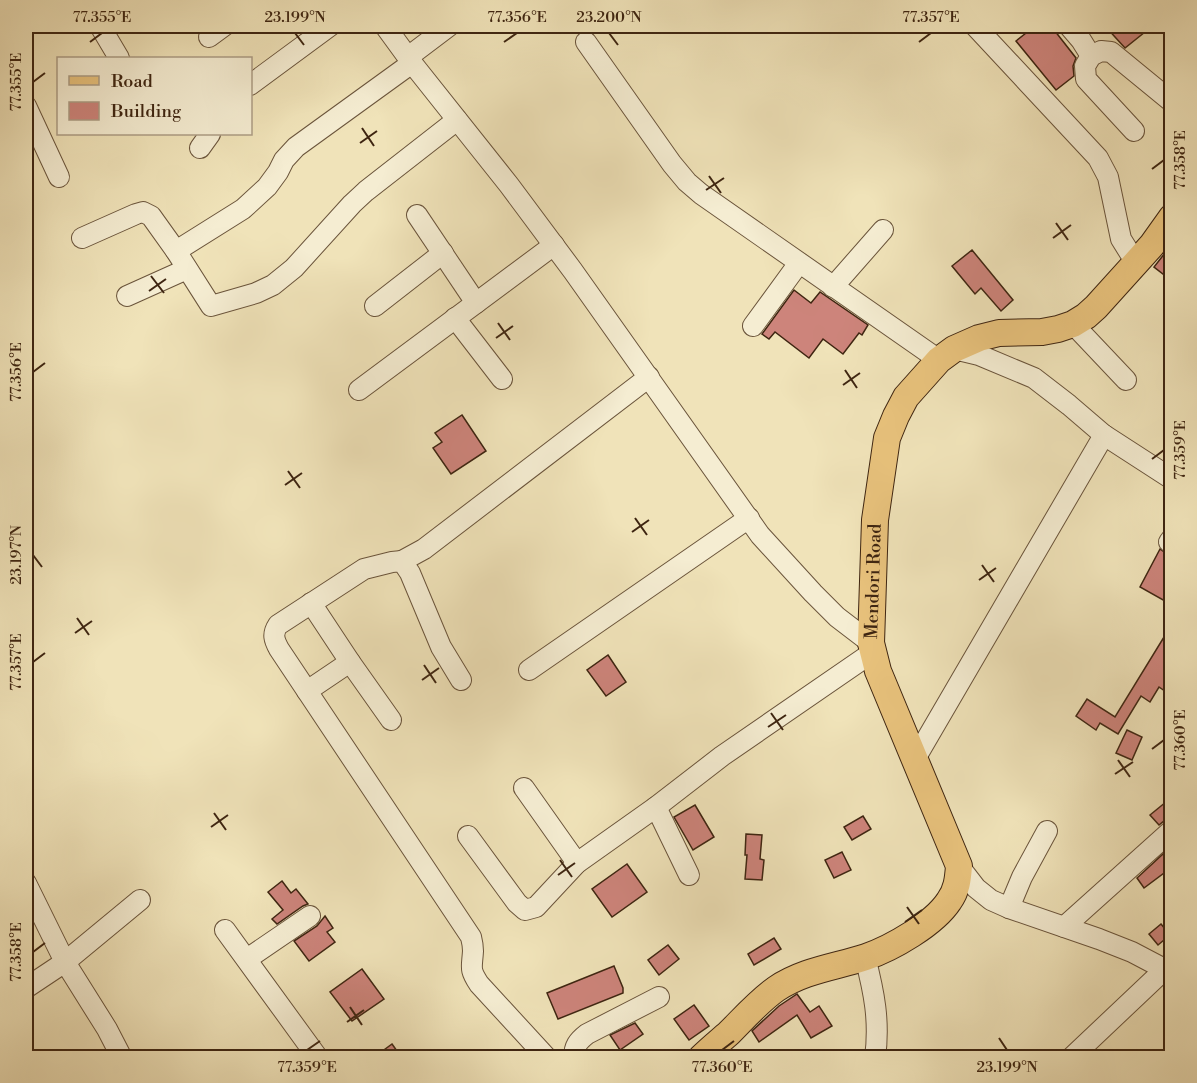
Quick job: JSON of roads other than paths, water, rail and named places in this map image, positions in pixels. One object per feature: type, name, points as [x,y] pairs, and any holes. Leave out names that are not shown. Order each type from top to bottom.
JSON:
[{"type":"main road","name":"Mendori Road","points":[[959,866],[878,671],[872,648],[875,520],[887,438],[906,397],[946,354],[979,338],[999,333],[1042,332],[1073,324],[1096,308],[1152,245],[1172,217]]},
{"type":"main road","points":[[701,1058],[777,989],[822,968],[865,957],[891,946],[936,916],[950,901],[957,887],[959,866]]},
{"type":"street","points":[[100,26],[118,57]]},
{"type":"street","points":[[252,84],[330,26]]},
{"type":"street","points":[[385,26],[554,245],[767,543],[813,593],[872,648],[577,863],[536,907],[525,910],[517,903],[468,836]]},
{"type":"street","points":[[176,251],[243,209],[267,187],[284,160],[296,147],[410,60],[449,26]]},
{"type":"street","points":[[975,26],[1098,158],[1108,177],[1120,239],[1136,263]]},
{"type":"street","points":[[1069,26],[1091,56]]},
{"type":"street","points":[[586,42],[672,164],[687,182],[721,209],[833,287],[946,354],[979,356],[1034,378],[1104,435],[1172,479]]},
{"type":"street","points":[[1134,131],[1086,79],[1085,66],[1091,56],[1101,51],[1111,52],[1172,102]]},
{"type":"street","points":[[26,106],[59,177]]},
{"type":"street","points":[[82,238],[143,212],[151,216],[211,306],[256,293],[273,285],[294,268],[366,191],[457,120]]},
{"type":"street","points":[[417,215],[476,303]]},
{"type":"street","points":[[833,287],[883,230]]},
{"type":"street","points":[[359,390],[554,245]]},
{"type":"street","points":[[375,306],[443,253]]},
{"type":"street","points":[[753,326],[799,263]]},
{"type":"street","points":[[128,296],[186,269]]},
{"type":"street","points":[[456,318],[502,379]]},
{"type":"street","points":[[1073,324],[1126,380]]},
{"type":"street","points":[[547,1058],[479,984],[473,974],[471,963],[473,950],[471,937],[275,642],[274,632],[278,625],[364,569],[402,561],[424,549],[649,377]]},
{"type":"street","points":[[915,759],[1104,435]]},
{"type":"street","points":[[529,670],[749,518]]},
{"type":"street","points":[[402,561],[410,573],[441,647],[461,680]]},
{"type":"street","points":[[312,603],[391,720]]},
{"type":"street","points":[[307,691],[350,662]]},
{"type":"street","points":[[524,788],[577,863]]},
{"type":"street","points":[[656,807],[689,875]]},
{"type":"street","points":[[1064,927],[1172,830]]},
{"type":"street","points":[[1009,908],[1022,877],[1047,831]]},
{"type":"street","points":[[959,866],[976,888],[992,900],[1132,952],[1168,971],[1071,1058]]},
{"type":"street","points":[[26,883],[65,962],[108,1029],[122,1058]]},
{"type":"street","points":[[26,988],[65,962],[140,900]]},
{"type":"street","points":[[247,959],[310,916]]},
{"type":"street","points":[[225,930],[318,1058]]},
{"type":"street","points":[[865,957],[875,997],[878,1039],[875,1058]]},
{"type":"street","points":[[574,1058],[574,1049],[579,1040],[587,1034],[659,997]]}]
